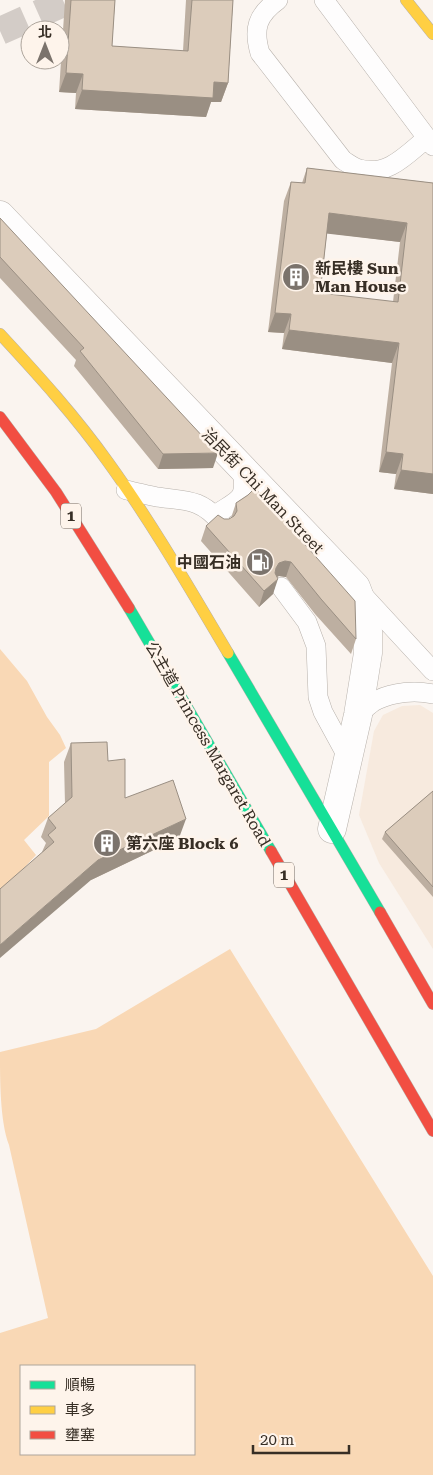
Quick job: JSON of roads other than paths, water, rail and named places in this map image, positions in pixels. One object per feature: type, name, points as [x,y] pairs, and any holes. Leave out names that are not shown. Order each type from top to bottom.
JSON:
[{"type":"main road","points":[[406,0],[433,34]]},
{"type":"main road","points":[[0,334],[55,395],[108,462],[183,578],[433,1004]]},
{"type":"main road","name":"公主道 Princess Margaret Road","points":[[0,417],[56,492],[136,619],[433,1131]]},
{"type":"street","name":"治民街 Chi Man Street","points":[[0,215],[356,587],[365,611],[368,630],[368,654],[358,715],[332,829]]},
{"type":"lane","points":[[278,0],[266,9],[259,20],[256,39],[260,53],[343,160],[358,169],[376,172],[392,166],[430,142],[324,0]]},
{"type":"lane","points":[[126,490],[193,502],[206,507],[218,519],[243,494],[245,488],[242,469]]},
{"type":"lane","points":[[281,587],[307,622],[316,646],[318,697],[323,712],[348,758]]},
{"type":"lane","points":[[356,587],[433,671]]},
{"type":"lane","points":[[358,715],[376,700],[397,694],[422,692],[433,694]]},
{"type":"tunnel","points":[[0,31],[70,0]]},
{"type":"place","name":"新民樓 Sun Man House","points":[[296,277]]},
{"type":"place","name":"中國石油","points":[[260,562]]},
{"type":"place","name":"第六座 Block 6","points":[[107,843]]}]
